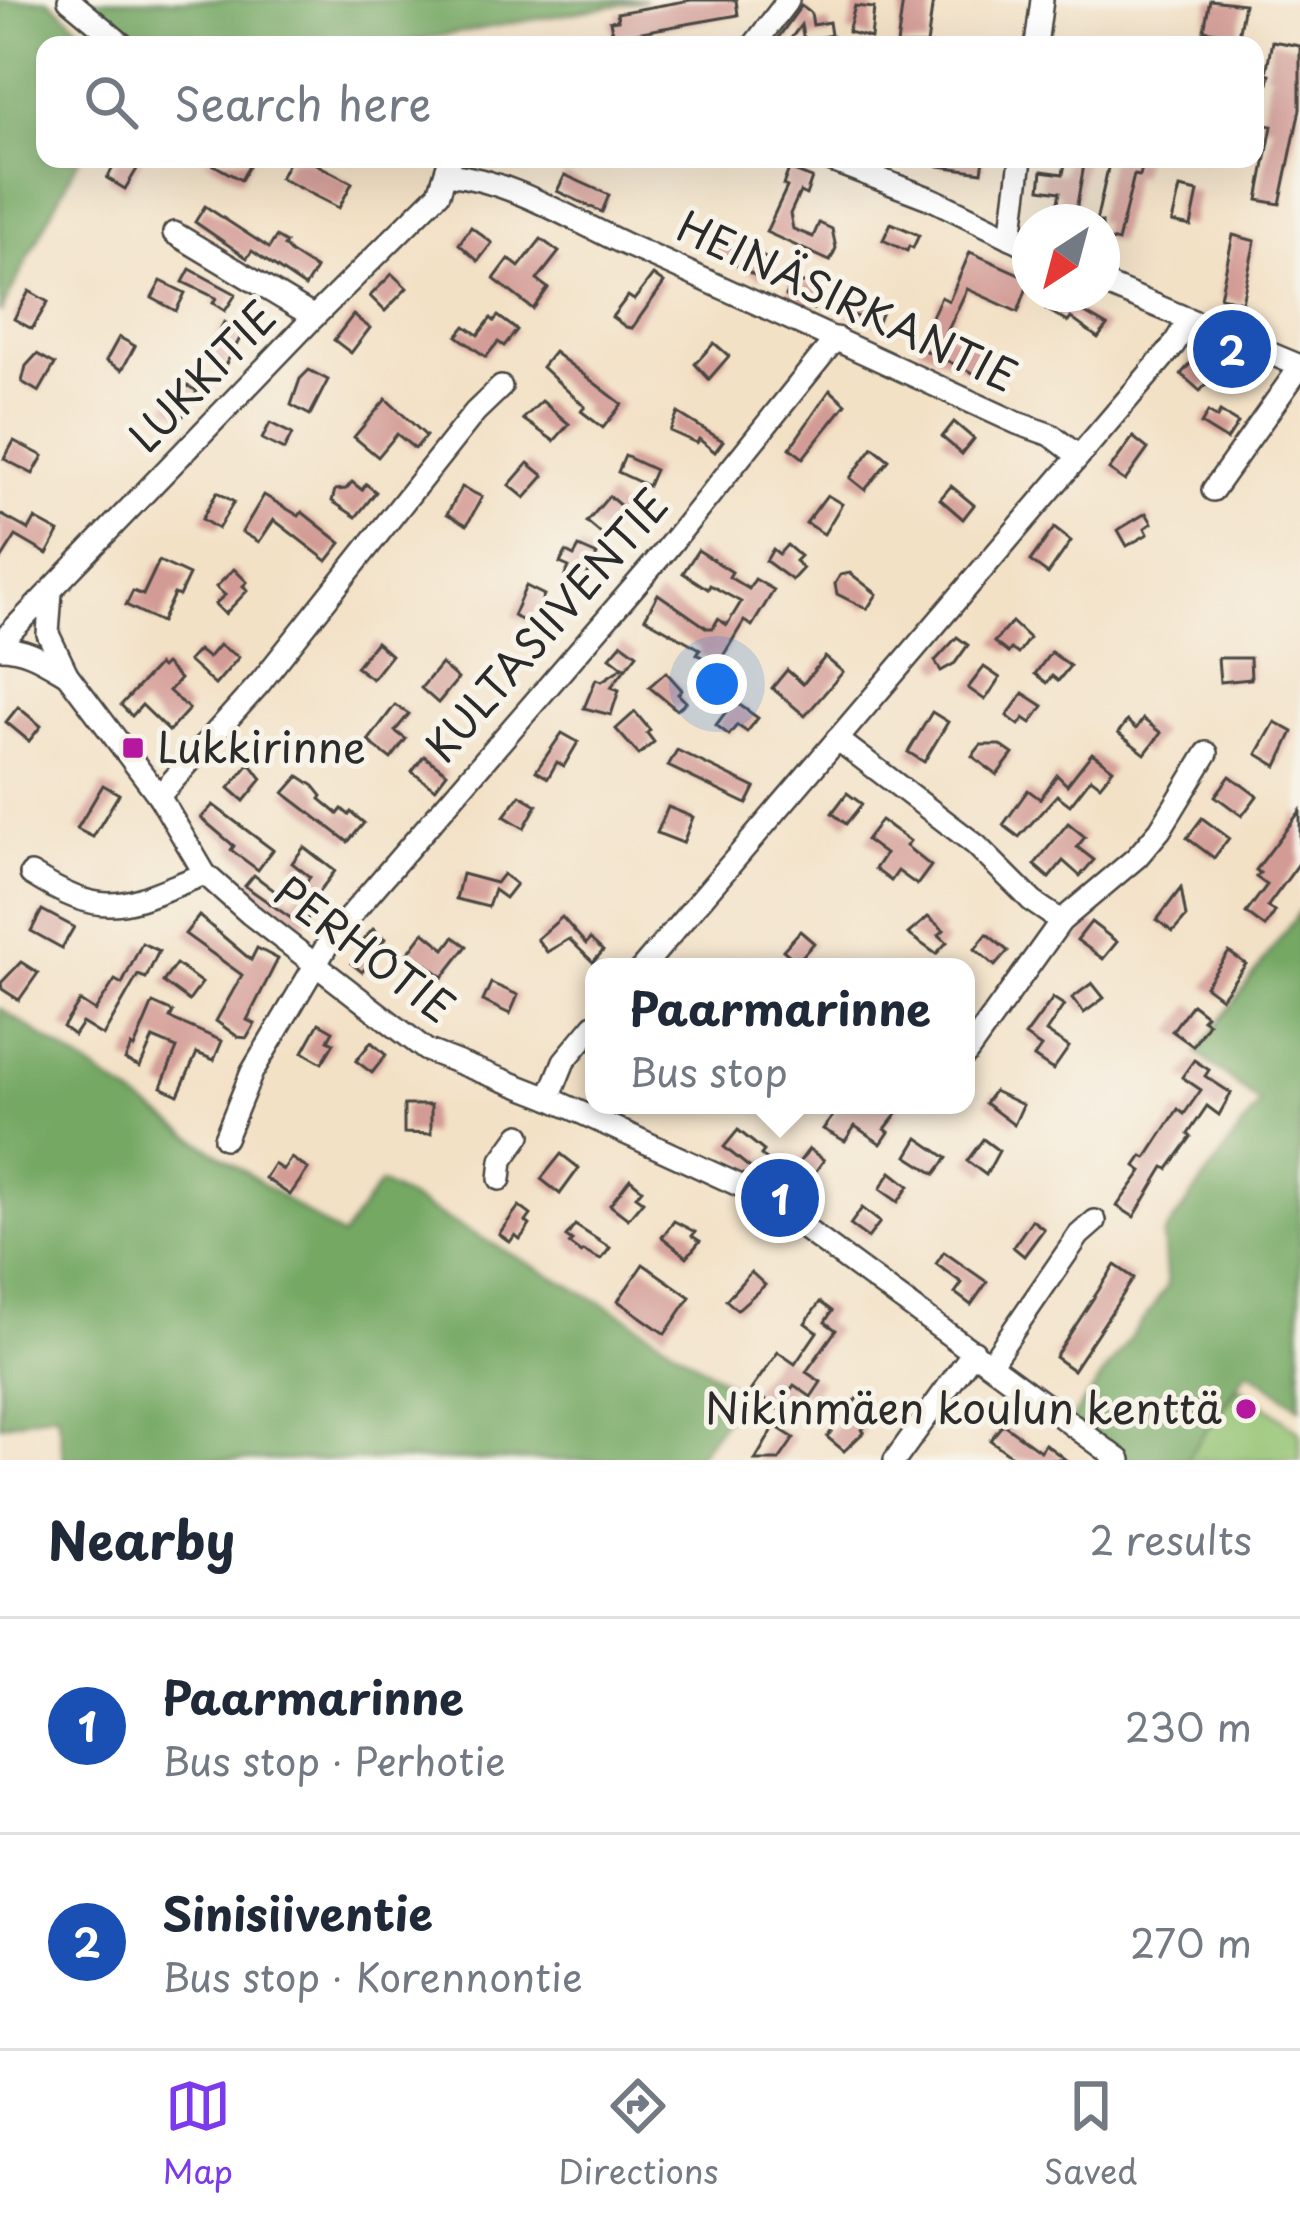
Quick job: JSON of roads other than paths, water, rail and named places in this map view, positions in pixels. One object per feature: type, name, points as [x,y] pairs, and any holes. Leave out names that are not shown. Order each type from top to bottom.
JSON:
[{"type":"street","points":[[69,0],[112,36]]},
{"type":"street","points":[[761,36],[788,0]]},
{"type":"street","points":[[1037,36],[1042,0]]},
{"type":"street","name":"LUKKITIE","points":[[0,646],[314,317],[439,194],[447,168]]},
{"type":"street","name":"HEINÄSIRKANTIE","points":[[453,168],[516,190],[1017,423],[1052,435],[1076,455]]},
{"type":"street","points":[[850,168],[934,200],[1012,238]]},
{"type":"street","points":[[1020,204],[1021,168]]},
{"type":"street","points":[[174,233],[314,317]]},
{"type":"street","points":[[1120,291],[1300,366],[1213,490]]},
{"type":"street","points":[[651,958],[1173,346],[1188,322]]},
{"type":"street","name":"KULTASIIVENTIE","points":[[225,1138],[252,1072],[332,937],[665,551],[836,338]]},
{"type":"street","points":[[159,796],[260,682],[475,412],[501,387]]},
{"type":"street","name":"PERHOTIE","points":[[51,592],[48,634],[67,674],[159,796],[206,874],[250,914],[426,1050],[549,1098],[756,1193],[1120,1460]]},
{"type":"street","name":"PERHOTIE","points":[[0,646],[37,656],[67,674]]},
{"type":"street","points":[[837,739],[976,844],[1033,902],[1060,921]]},
{"type":"street","points":[[975,1041],[1060,921],[1137,857],[1180,800],[1207,753]]},
{"type":"street","points":[[31,874],[91,905],[127,904],[206,874]]},
{"type":"street","points":[[549,1098],[564,1060],[585,1036]]},
{"type":"street","points":[[500,1179],[502,1160],[520,1135]]},
{"type":"street","points":[[895,1460],[1095,1221]]},
{"type":"place","name":"Sinisiiventie","points":[[1232,349]]},
{"type":"place","name":"Lukkirinne","points":[[133,748]]},
{"type":"place","name":"Paarmarinne","points":[[780,1198]]},
{"type":"place","name":"Nikinmäen koulun kenttä","points":[[1246,1409]]}]
